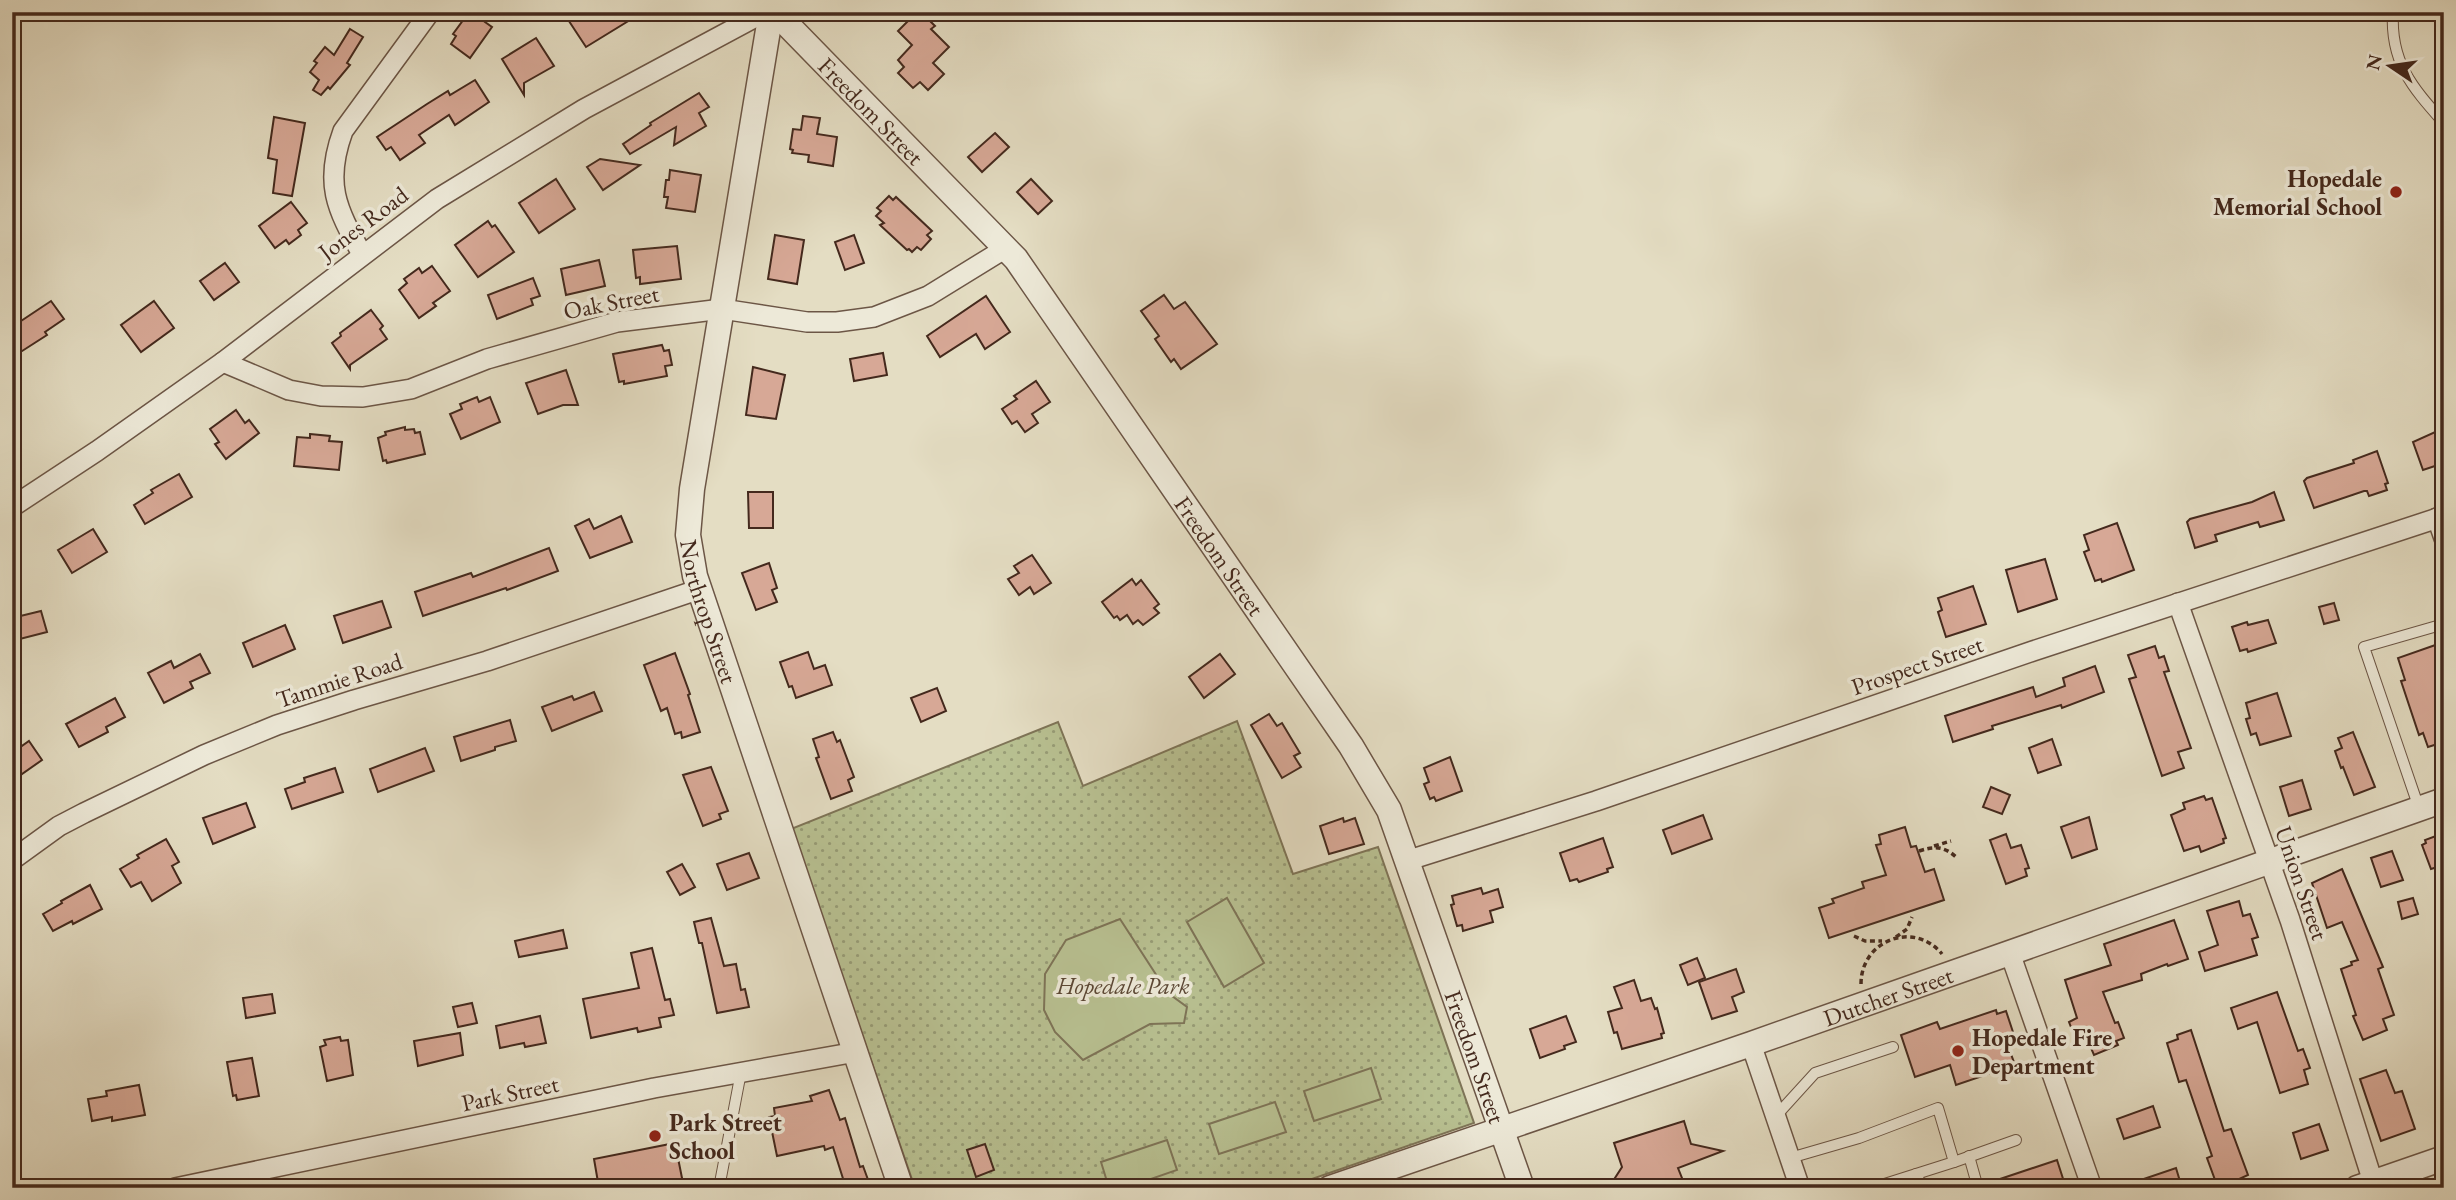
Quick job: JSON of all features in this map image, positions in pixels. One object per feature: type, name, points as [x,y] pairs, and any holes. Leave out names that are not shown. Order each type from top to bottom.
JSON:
[{"type":"street","points":[[362,254],[336,198],[333,178],[335,154],[343,131],[430,12]]},
{"type":"street","name":"Jones Road","points":[[12,507],[97,452],[223,362],[437,198],[584,109],[765,12]]},
{"type":"street","name":"Freedom Street","points":[[773,12],[1016,259],[1351,746],[1384,800],[1522,1188]]},
{"type":"street","name":"Northrop Street","points":[[773,12],[688,514],[689,544],[700,589],[901,1188]]},
{"type":"street","name":"Oak Street","points":[[223,362],[289,390],[321,396],[363,397],[411,389],[487,359],[617,322],[722,309],[807,322],[837,322],[874,317],[928,296],[1006,248]]},
{"type":"street","points":[[2440,517],[2444,538]]},
{"type":"street","name":"Prospect Street","points":[[1406,861],[1596,801],[2033,651],[2440,517]]},
{"type":"street","name":"Tammie Road","points":[[12,860],[59,826],[239,739],[700,589]]},
{"type":"street","name":"Union Street","points":[[2178,603],[2290,920],[2365,1185]]},
{"type":"street","name":"Dutcher Street","points":[[1330,1188],[1751,1044],[2444,800]]},
{"type":"street","points":[[2010,953],[2092,1188]]},
{"type":"street","points":[[1751,1044],[1800,1188]]},
{"type":"street","name":"Park Street","points":[[188,1186],[627,1094],[856,1052]]},
{"type":"street","points":[[2365,1185],[2444,1158]]},
{"type":"lane","points":[[2393,12],[2393,33],[2400,64],[2411,85],[2444,124]]},
{"type":"lane","points":[[2419,808],[2364,648],[2444,624]]},
{"type":"lane","points":[[1776,1116],[1815,1073],[1893,1047]]},
{"type":"lane","points":[[719,1188],[741,1072]]},
{"type":"lane","points":[[1790,1158],[1859,1138],[1938,1108],[1954,1162]]},
{"type":"lane","points":[[1872,1188],[2016,1140]]},
{"type":"lane","points":[[1969,1156],[1978,1188]]},
{"type":"lane","points":[[1916,1174],[1923,1188]]},
{"type":"path","points":[[1919,851],[1951,841]]},
{"type":"path","points":[[1928,848],[1944,848],[1956,857]]},
{"type":"path","points":[[1861,991],[1863,965],[1872,951],[1907,929],[1912,917]]},
{"type":"path","points":[[1854,936],[1875,943],[1893,939],[1917,939],[1931,944],[1948,962]]},
{"type":"green space","name":"Hopedale Park","points":[[1237,721],[1293,874],[1378,847],[1474,1123],[1286,1188],[915,1188],[791,829],[1058,722],[1083,786]]},
{"type":"green space","points":[[1227,898],[1264,963],[1224,987],[1187,922]]},
{"type":"green space","points":[[1120,919],[1168,993],[1187,1007],[1184,1023],[1150,1024],[1083,1060],[1055,1032],[1044,1010],[1045,974],[1066,940]]},
{"type":"green space","points":[[1371,1068],[1381,1099],[1314,1121],[1304,1091]]},
{"type":"green space","points":[[1275,1102],[1286,1132],[1219,1154],[1209,1124]]},
{"type":"green space","points":[[1167,1140],[1177,1170],[1125,1188],[1109,1188],[1101,1162]]},
{"type":"building","points":[[473,12],[492,12],[485,22],[492,27],[470,58],[451,44],[456,36],[453,34]]},
{"type":"building","points":[[563,12],[643,12],[586,47]]},
{"type":"building","points":[[917,12],[921,12],[935,26],[931,29],[949,47],[933,63],[944,74],[928,90],[920,82],[913,88],[898,73],[904,67],[898,60],[912,45],[898,31]]},
{"type":"building","points":[[350,29],[363,37],[347,63],[350,65],[330,89],[328,87],[321,95],[313,90],[319,80],[310,72],[317,63],[314,61],[325,47],[334,55]]},
{"type":"building","points":[[536,38],[554,66],[524,83],[524,95],[502,59]]},
{"type":"building","points":[[475,80],[489,102],[455,125],[449,115],[419,135],[425,143],[400,160],[391,147],[386,150],[377,137],[448,91],[450,95]]},
{"type":"building","points":[[699,93],[709,107],[699,113],[706,126],[674,145],[676,127],[630,154],[623,144],[651,125],[650,123]]},
{"type":"building","points":[[803,116],[820,118],[817,134],[837,137],[833,166],[808,162],[809,155],[792,153],[793,150],[790,149],[793,129],[801,130]]},
{"type":"building","points":[[274,117],[305,123],[292,196],[273,193],[277,160],[268,158]]},
{"type":"building","points":[[995,133],[1009,147],[982,172],[968,157]]},
{"type":"building","points":[[600,159],[640,165],[603,190],[587,167]]},
{"type":"building","points":[[670,170],[701,175],[695,212],[666,208],[668,197],[664,197]]},
{"type":"building","points":[[556,179],[575,209],[539,233],[519,203]]},
{"type":"building","points":[[1031,179],[1052,201],[1038,214],[1017,192]]},
{"type":"building","points":[[889,196],[893,200],[896,197],[932,231],[927,235],[931,239],[921,250],[917,247],[912,252],[907,250],[880,225],[884,223],[876,216],[881,211],[877,208]]},
{"type":"building","points":[[291,202],[307,223],[298,230],[301,235],[289,244],[286,240],[275,248],[259,226]]},
{"type":"building","points":[[488,221],[492,227],[495,225],[514,252],[478,277],[455,245]]},
{"type":"building","points":[[775,235],[804,240],[797,284],[768,279]]},
{"type":"building","points":[[854,235],[864,263],[845,270],[835,242]]},
{"type":"building","points":[[677,246],[681,279],[640,284],[640,277],[636,278],[633,250]]},
{"type":"building","points":[[599,260],[605,286],[566,295],[561,269]]},
{"type":"building","points":[[225,263],[239,282],[214,300],[200,281]]},
{"type":"building","points":[[432,266],[450,291],[433,303],[436,306],[419,318],[399,290],[407,283],[404,279],[419,268],[422,273]]},
{"type":"building","points":[[533,278],[540,296],[531,299],[533,305],[497,319],[488,295]]},
{"type":"building","points":[[1164,295],[1174,309],[1185,302],[1217,344],[1181,369],[1174,359],[1171,362],[1155,339],[1159,336],[1141,311]]},
{"type":"building","points":[[986,296],[1010,332],[985,349],[976,334],[940,357],[927,336]]},
{"type":"building","points":[[51,301],[64,319],[45,332],[47,335],[19,353],[12,343],[12,327]]},
{"type":"building","points":[[154,301],[174,328],[141,352],[121,325]]},
{"type":"building","points":[[371,310],[383,326],[380,329],[387,339],[350,365],[350,369],[332,343],[341,336],[340,333]]},
{"type":"building","points":[[662,345],[664,351],[669,350],[672,365],[665,366],[667,376],[624,384],[624,381],[619,382],[613,354]]},
{"type":"building","points":[[883,353],[887,375],[854,381],[850,359]]},
{"type":"building","points":[[753,367],[785,375],[776,419],[746,415]]},
{"type":"building","points":[[566,370],[578,405],[563,405],[538,414],[526,383]]},
{"type":"building","points":[[1036,381],[1050,402],[1032,414],[1038,423],[1025,432],[1017,421],[1012,424],[1002,409],[1017,399],[1014,396]]},
{"type":"building","points":[[477,397],[479,402],[490,397],[500,422],[461,439],[450,414],[462,409],[460,404]]},
{"type":"building","points":[[236,410],[245,423],[249,420],[259,433],[226,459],[215,444],[219,442],[210,429]]},
{"type":"building","points":[[405,427],[405,430],[414,429],[415,433],[420,432],[425,454],[387,463],[386,460],[383,461],[378,438],[386,435],[385,432]]},
{"type":"building","points":[[2444,428],[2444,463],[2423,470],[2413,442]]},
{"type":"building","points":[[310,434],[330,436],[329,441],[342,442],[339,470],[294,466],[297,437],[310,438]]},
{"type":"building","points":[[2377,451],[2388,483],[2385,484],[2387,490],[2369,496],[2367,491],[2364,491],[2314,508],[2304,481],[2307,478],[2354,463],[2353,460]]},
{"type":"building","points":[[179,474],[192,497],[145,524],[134,505],[153,493],[151,490]]},
{"type":"building","points":[[748,492],[773,492],[773,528],[749,528]]},
{"type":"building","points":[[2274,492],[2284,520],[2260,527],[2258,522],[2215,535],[2217,541],[2195,548],[2187,522],[2190,519],[2252,502]]},
{"type":"building","points":[[621,516],[632,542],[590,558],[575,526],[589,519],[594,529]]},
{"type":"building","points":[[2117,523],[2134,570],[2102,582],[2101,579],[2095,581],[2084,552],[2089,550],[2084,535]]},
{"type":"building","points":[[93,529],[107,552],[72,573],[58,550]]},
{"type":"building","points":[[549,548],[558,571],[423,616],[415,592],[471,573],[473,577]]},
{"type":"building","points":[[1032,555],[1051,583],[1034,594],[1030,587],[1019,595],[1008,579],[1019,573],[1014,566]]},
{"type":"building","points":[[2045,559],[2057,599],[2018,612],[2006,570]]},
{"type":"building","points":[[769,563],[777,588],[772,590],[777,602],[756,610],[742,573]]},
{"type":"building","points":[[1132,579],[1136,585],[1141,580],[1159,604],[1154,608],[1159,613],[1143,625],[1138,620],[1133,624],[1127,615],[1120,620],[1117,616],[1114,618],[1102,602]]},
{"type":"building","points":[[1973,586],[1986,624],[1946,637],[1938,612],[1942,610],[1938,598]]},
{"type":"building","points":[[382,601],[391,627],[343,643],[334,616]]},
{"type":"building","points":[[2334,603],[2339,620],[2324,624],[2319,607]]},
{"type":"building","points":[[41,611],[47,632],[12,641],[12,618]]},
{"type":"building","points":[[2268,620],[2276,643],[2248,652],[2247,649],[2240,651],[2232,627]]},
{"type":"building","points":[[285,625],[295,649],[253,667],[243,643]]},
{"type":"building","points":[[2444,642],[2444,742],[2428,747],[2423,733],[2419,735],[2401,681],[2405,680],[2398,658]]},
{"type":"building","points":[[2155,646],[2159,658],[2164,656],[2169,671],[2164,672],[2191,748],[2178,752],[2184,768],[2162,776],[2129,679],[2136,677],[2128,655]]},
{"type":"building","points":[[808,652],[814,669],[825,665],[832,685],[796,698],[780,662]]},
{"type":"building","points":[[675,653],[700,732],[682,738],[681,732],[675,734],[667,708],[661,711],[644,665]]},
{"type":"building","points":[[200,654],[210,673],[190,682],[193,688],[164,703],[148,673],[171,661],[174,668]]},
{"type":"building","points":[[1220,654],[1235,674],[1204,698],[1189,677]]},
{"type":"building","points":[[2095,666],[2104,692],[2062,708],[2061,705],[1992,726],[1993,729],[1953,742],[1945,716],[2033,687],[2036,697],[2065,686],[2063,678]]},
{"type":"building","points":[[937,688],[946,711],[921,722],[911,698]]},
{"type":"building","points":[[594,692],[602,711],[552,731],[542,707],[572,696],[574,700]]},
{"type":"building","points":[[2277,693],[2291,736],[2260,745],[2256,733],[2251,735],[2246,719],[2250,718],[2246,703]]},
{"type":"building","points":[[115,698],[125,717],[106,727],[108,732],[79,747],[66,724]]},
{"type":"building","points":[[1269,714],[1277,726],[1282,723],[1300,753],[1294,756],[1301,767],[1282,778],[1251,725]]},
{"type":"building","points":[[510,720],[516,741],[461,761],[454,737]]},
{"type":"building","points":[[833,732],[837,742],[840,740],[854,777],[848,780],[852,791],[831,799],[816,758],[819,757],[813,739]]},
{"type":"building","points":[[2353,732],[2375,787],[2354,795],[2335,751],[2342,748],[2338,738]]},
{"type":"building","points":[[2052,739],[2061,765],[2038,773],[2029,748]]},
{"type":"building","points":[[29,741],[42,760],[12,781],[12,753]]},
{"type":"building","points":[[425,748],[434,771],[378,792],[370,769]]},
{"type":"building","points":[[1450,757],[1462,791],[1436,801],[1434,797],[1430,799],[1424,784],[1429,782],[1424,768]]},
{"type":"building","points":[[711,767],[728,811],[719,814],[721,819],[703,826],[683,775]]},
{"type":"building","points":[[335,768],[343,792],[292,809],[285,789],[305,782],[304,778]]},
{"type":"building","points":[[2302,780],[2311,809],[2289,816],[2280,787]]},
{"type":"building","points":[[1991,787],[2010,795],[2002,814],[1983,807]]},
{"type":"building","points":[[2204,796],[2206,800],[2212,798],[2226,838],[2223,839],[2224,843],[2201,852],[2199,846],[2184,851],[2171,815],[2185,809],[2183,803]]},
{"type":"building","points":[[246,803],[255,827],[213,844],[203,818]]},
{"type":"building","points":[[1703,815],[1712,839],[1672,854],[1663,830]]},
{"type":"building","points":[[2089,817],[2097,849],[2072,858],[2061,827]]},
{"type":"building","points":[[1343,818],[1344,822],[1355,818],[1364,844],[1329,854],[1320,826]]},
{"type":"building","points":[[1905,827],[1911,847],[1916,846],[1925,872],[1934,869],[1944,900],[1829,938],[1819,908],[1834,903],[1832,899],[1864,888],[1862,882],[1886,875],[1876,845],[1881,844],[1879,835]]},
{"type":"building","points":[[2444,833],[2444,865],[2431,869],[2422,845],[2426,843],[2425,840]]},
{"type":"building","points":[[2006,834],[2011,848],[2021,845],[2029,868],[2025,869],[2027,876],[2006,884],[1990,840]]},
{"type":"building","points":[[1603,838],[1613,867],[1607,869],[1608,872],[1579,882],[1577,879],[1570,881],[1560,853]]},
{"type":"building","points":[[166,839],[179,862],[172,866],[181,883],[152,901],[141,882],[131,887],[120,869],[139,858],[137,855]]},
{"type":"building","points":[[2392,851],[2403,880],[2381,887],[2371,858]]},
{"type":"building","points":[[749,853],[759,878],[727,890],[717,864]]},
{"type":"building","points":[[682,864],[695,887],[680,895],[667,872]]},
{"type":"building","points":[[2342,869],[2383,967],[2378,969],[2394,1015],[2383,1019],[2387,1030],[2363,1040],[2353,1016],[2356,1015],[2341,969],[2358,960],[2342,922],[2327,928],[2312,883]]},
{"type":"building","points":[[90,885],[102,909],[53,931],[43,914]]},
{"type":"building","points":[[1481,888],[1483,894],[1498,889],[1503,907],[1490,911],[1493,922],[1463,931],[1462,925],[1457,926],[1451,905],[1454,904],[1452,896]]},
{"type":"building","points":[[2413,898],[2418,914],[2402,919],[2398,902]]},
{"type":"building","points":[[2239,901],[2243,916],[2250,914],[2258,937],[2252,939],[2257,955],[2205,971],[2199,952],[2218,945],[2207,911]]},
{"type":"building","points":[[711,918],[724,966],[736,964],[741,990],[745,989],[749,1007],[717,1013],[702,943],[699,943],[694,922]]},
{"type":"building","points":[[2174,920],[2188,959],[2141,974],[2142,980],[2103,992],[2124,1038],[2116,1041],[2118,1045],[2094,1055],[2088,1041],[2078,1045],[2069,1022],[2077,1018],[2065,980],[2111,965],[2104,944]]},
{"type":"building","points":[[563,930],[567,948],[519,957],[515,941]]},
{"type":"building","points":[[652,948],[665,1000],[670,999],[674,1015],[659,1018],[661,1027],[638,1032],[637,1028],[591,1038],[583,999],[639,988],[631,953]]},
{"type":"building","points":[[1697,958],[1705,978],[1688,985],[1680,965]]},
{"type":"building","points":[[1736,969],[1744,992],[1732,997],[1737,1011],[1712,1019],[1699,982]]},
{"type":"building","points":[[1634,980],[1641,1001],[1651,998],[1655,1009],[1657,1008],[1664,1033],[1661,1034],[1662,1038],[1622,1049],[1608,1012],[1622,1008],[1614,987]]},
{"type":"building","points":[[2277,992],[2298,1051],[2303,1049],[2310,1068],[2304,1070],[2308,1084],[2280,1093],[2257,1022],[2238,1029],[2231,1008]]},
{"type":"building","points":[[272,994],[275,1013],[246,1018],[243,998]]},
{"type":"building","points":[[472,1003],[477,1023],[458,1027],[453,1007]]},
{"type":"building","name":"Hopedale Fire Department","points":[[1996,1010],[1997,1014],[2006,1011],[2014,1035],[2005,1038],[2015,1065],[1956,1085],[1950,1065],[1915,1077],[1901,1035],[1937,1022],[1940,1029]]},
{"type":"building","points":[[540,1016],[546,1043],[525,1047],[524,1043],[500,1048],[496,1026]]},
{"type":"building","points":[[1566,1016],[1576,1042],[1540,1058],[1530,1029]]},
{"type":"building","points":[[2191,1030],[2224,1131],[2231,1129],[2248,1175],[2239,1179],[2240,1182],[2225,1188],[2218,1188],[2207,1158],[2212,1156],[2186,1080],[2179,1082],[2167,1043],[2178,1039],[2177,1035]]},
{"type":"building","points":[[460,1033],[463,1055],[418,1066],[414,1041]]},
{"type":"building","points":[[340,1037],[341,1041],[348,1040],[353,1075],[327,1081],[320,1047],[326,1045],[324,1040]]},
{"type":"building","points":[[252,1058],[259,1096],[237,1100],[236,1095],[233,1096],[227,1062]]},
{"type":"building","points":[[2386,1070],[2395,1093],[2402,1091],[2415,1129],[2381,1141],[2360,1079]]},
{"type":"building","points":[[139,1085],[145,1115],[112,1121],[112,1117],[92,1121],[88,1099],[107,1096],[106,1091]]},
{"type":"building","points":[[829,1090],[840,1120],[845,1118],[860,1167],[863,1166],[871,1188],[846,1188],[833,1147],[825,1150],[824,1146],[777,1156],[769,1117],[775,1116],[774,1108],[812,1101],[810,1096]]},
{"type":"building","points":[[2153,1106],[2160,1127],[2124,1139],[2117,1119]]},
{"type":"building","points":[[1684,1121],[1691,1144],[1723,1151],[1678,1168],[1686,1188],[1622,1188],[1613,1181],[1622,1167],[1614,1143]]},
{"type":"building","points":[[2319,1124],[2328,1150],[2301,1159],[2293,1133]]},
{"type":"building","points":[[675,1143],[684,1188],[599,1188],[594,1159]]},
{"type":"building","points":[[985,1144],[994,1170],[976,1177],[967,1150]]},
{"type":"building","points":[[2057,1160],[2066,1188],[1985,1188],[1985,1184]]},
{"type":"building","points":[[2176,1168],[2182,1188],[2126,1188],[2126,1185]]},
{"type":"place","name":"Hopedale Memorial School","points":[[2396,192]]},
{"type":"place","name":"Hopedale Fire Department","points":[[1958,1051]]},
{"type":"place","name":"Park Street School","points":[[655,1136]]}]
